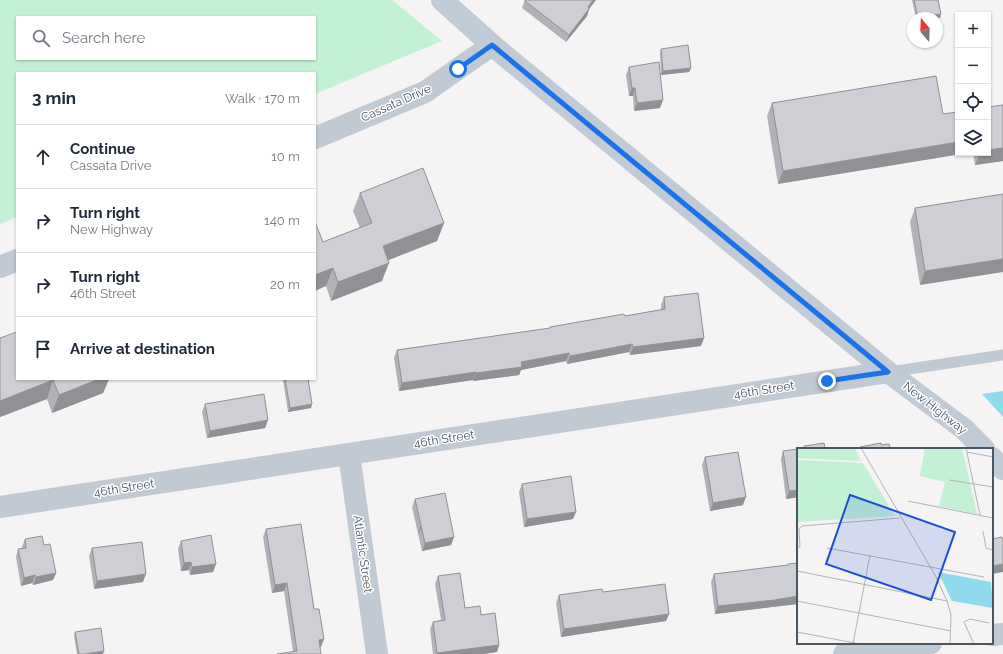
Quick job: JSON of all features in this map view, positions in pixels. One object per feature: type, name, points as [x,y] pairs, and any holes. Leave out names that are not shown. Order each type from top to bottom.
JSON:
[{"type":"main road","name":"New Highway","points":[[442,0],[492,45],[888,372],[964,429],[983,448]]},
{"type":"main road","points":[[993,459],[1003,469]]},
{"type":"street","name":"Cassata Drive","points":[[316,138],[425,92],[492,45]]},
{"type":"street","points":[[0,267],[16,260]]},
{"type":"street","name":"46th Street","points":[[0,507],[888,372]]},
{"type":"street","name":"Atlantic Street","points":[[349,454],[377,654]]},
{"type":"street","points":[[993,635],[1003,634]]},
{"type":"street","points":[[844,654],[923,644]]},
{"type":"lane","points":[[888,372],[1003,355]]},
{"type":"green space","points":[[0,0],[392,0],[442,41],[316,94],[316,72],[16,72],[16,217],[0,224]]},
{"type":"water","points":[[1003,391],[1003,417],[982,394]]},
{"type":"building","points":[[525,0],[593,0],[588,7],[589,9],[569,35]]},
{"type":"building","points":[[914,0],[938,0],[941,12],[917,12]]},
{"type":"building","points":[[688,45],[691,68],[663,71],[661,49]]},
{"type":"building","points":[[659,62],[663,100],[637,103],[635,88],[632,88],[629,67]]},
{"type":"building","points":[[936,76],[943,114],[955,112],[955,142],[783,171],[772,103]]},
{"type":"building","points":[[1003,105],[1003,148],[991,150],[991,107]]},
{"type":"building","points":[[423,168],[444,223],[383,246],[389,263],[338,282],[333,268],[316,275],[316,224],[323,242],[372,223],[360,193]]},
{"type":"building","points":[[1003,194],[1003,259],[925,271],[915,208]]},
{"type":"building","points":[[698,293],[704,338],[633,347],[632,344],[570,356],[569,353],[521,362],[522,367],[402,383],[397,350],[550,328],[624,314],[625,316],[665,309],[664,297]]},
{"type":"building","points":[[16,332],[16,380],[53,380],[0,401],[0,338]]},
{"type":"building","points":[[53,380],[96,380],[59,395]]},
{"type":"building","points":[[285,380],[308,380],[312,404],[290,408]]},
{"type":"building","points":[[264,394],[268,420],[210,431],[205,404]]},
{"type":"building","points":[[824,443],[825,448],[804,448],[804,446]]},
{"type":"building","points":[[881,443],[881,445],[889,444],[890,448],[860,448]]},
{"type":"building","points":[[797,449],[797,490],[789,491],[783,451]]},
{"type":"building","points":[[738,452],[746,497],[713,503],[705,457]]},
{"type":"building","points":[[571,476],[576,512],[527,519],[522,484]]},
{"type":"building","points":[[445,493],[454,537],[425,543],[415,499]]},
{"type":"building","points":[[301,524],[314,609],[319,609],[324,639],[319,640],[321,654],[277,654],[297,651],[287,583],[275,585],[266,529]]},
{"type":"building","points":[[211,535],[216,564],[192,567],[191,562],[184,563],[181,541]]},
{"type":"building","points":[[42,536],[44,545],[50,544],[56,573],[36,577],[35,575],[24,578],[18,549],[26,548],[25,539]]},
{"type":"building","points":[[1002,537],[1003,564],[993,566],[993,539]]},
{"type":"building","points":[[142,542],[146,574],[97,581],[92,548]]},
{"type":"building","points":[[797,563],[797,596],[718,606],[714,574]]},
{"type":"building","points":[[460,573],[465,608],[480,606],[481,615],[495,613],[499,645],[437,653],[433,622],[445,620],[438,576]]},
{"type":"building","points":[[665,584],[669,614],[564,629],[559,595],[602,589],[603,592]]},
{"type":"building","points":[[101,628],[104,651],[79,654],[75,632]]},
{"type":"route","points":[[458,69],[492,45],[888,372],[827,381]]}]
